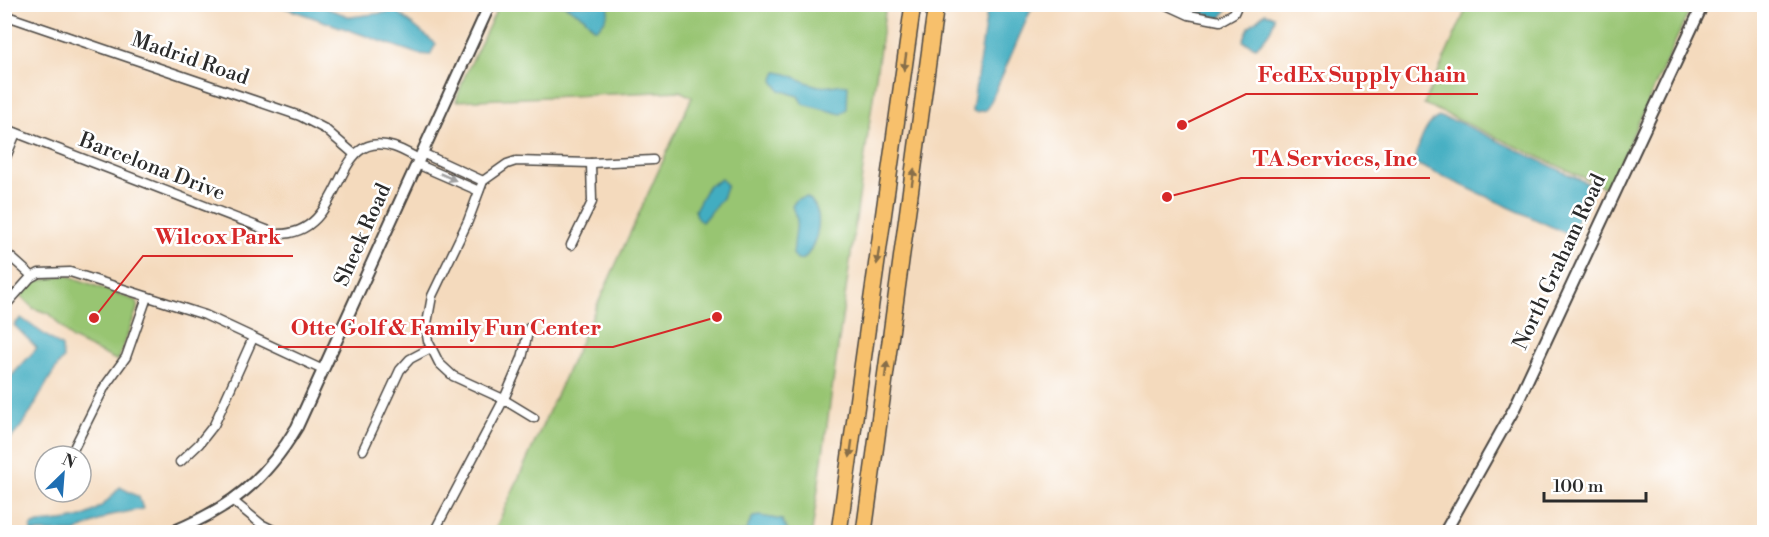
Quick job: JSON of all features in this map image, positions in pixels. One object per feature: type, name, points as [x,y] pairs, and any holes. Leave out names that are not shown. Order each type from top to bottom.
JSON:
[{"type":"highway","points":[[839,532],[913,4]]},
{"type":"highway","points":[[864,532],[936,4]]},
{"type":"street","name":"Sheek Road","points":[[172,532],[215,513],[233,501],[263,476],[284,449],[323,370],[490,4]]},
{"type":"street","points":[[1165,4],[1189,15],[1220,21],[1234,13],[1238,4]]},
{"type":"street","name":"North Graham Road","points":[[1445,532],[1514,409],[1702,4]]},
{"type":"street","name":"Madrid Road","points":[[4,15],[300,116],[325,129],[354,154]]},
{"type":"street","name":"Barcelona Drive","points":[[4,128],[277,234],[296,233],[321,216],[354,154]]},
{"type":"street","points":[[4,162],[16,133]]},
{"type":"street","points":[[354,154],[365,148],[384,145],[483,181]]},
{"type":"street","points":[[419,158],[479,191]]},
{"type":"street","points":[[534,418],[504,399],[453,376],[439,363],[431,348],[426,329],[429,305],[483,181],[507,164],[516,161],[591,163],[653,159]]},
{"type":"street","points":[[571,245],[592,202],[591,163]]},
{"type":"street","points":[[4,251],[31,277]]},
{"type":"street","points":[[4,307],[31,277],[55,270],[70,272],[206,315],[323,370]]},
{"type":"street","points":[[76,444],[105,386],[126,357],[147,297]]},
{"type":"street","points":[[434,532],[504,399],[522,358],[529,328]]},
{"type":"street","points":[[180,462],[199,444],[214,425],[253,338]]},
{"type":"street","points":[[363,450],[400,370],[410,359],[431,348]]},
{"type":"street","points":[[233,501],[261,524],[277,532]]},
{"type":"green space","points":[[499,5],[886,5],[812,532],[494,532],[692,97],[680,91],[456,101],[463,80]]},
{"type":"green space","points":[[1468,5],[1692,5],[1608,189],[1424,104]]},
{"type":"green space","points":[[66,275],[137,301],[137,309],[118,361],[72,339],[50,314],[33,308],[20,295],[38,281]]},
{"type":"water","points":[[277,5],[317,5],[351,17],[396,11],[436,44],[430,55],[418,54]]},
{"type":"water","points":[[564,5],[609,5],[609,8],[603,23],[598,28],[594,28],[584,17]]},
{"type":"water","points":[[988,5],[1033,5],[992,99],[986,110],[975,112],[972,110]]},
{"type":"water","points":[[1178,5],[1231,5],[1221,18],[1187,10]]},
{"type":"water","points":[[1265,13],[1274,16],[1274,20],[1265,37],[1256,47],[1243,41],[1249,27]]},
{"type":"water","points":[[777,72],[819,86],[848,85],[847,109],[841,114],[803,104],[798,96],[780,90],[773,81]]},
{"type":"water","points":[[1440,117],[1458,122],[1589,184],[1590,190],[1572,231],[1565,233],[1416,164],[1422,137],[1430,124]]},
{"type":"water","points":[[721,179],[727,185],[722,198],[702,222],[698,219],[695,210],[708,186]]},
{"type":"water","points":[[806,197],[813,202],[817,210],[818,227],[809,253],[804,259],[797,260],[793,254],[797,220],[792,206],[797,199]]},
{"type":"water","points":[[21,318],[62,347],[63,359],[25,420],[10,439],[5,436],[5,383],[37,348],[14,325]]},
{"type":"water","points":[[120,487],[139,497],[143,509],[111,515],[75,532],[31,532],[31,526],[38,523],[75,519],[93,512],[111,498]]},
{"type":"water","points":[[753,517],[782,520],[788,532],[745,532]]},
{"type":"place","name":"FedEx Supply Chain","points":[[1182,125]]},
{"type":"place","name":"TA Services, Inc","points":[[1167,197]]},
{"type":"place","name":"Otte Golf & Family Fun Center","points":[[717,317]]},
{"type":"place","name":"Wilcox Park","points":[[94,318]]}]
